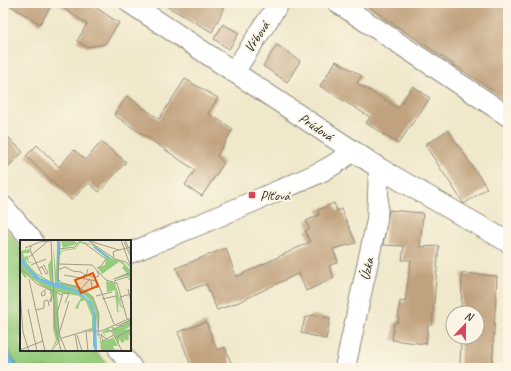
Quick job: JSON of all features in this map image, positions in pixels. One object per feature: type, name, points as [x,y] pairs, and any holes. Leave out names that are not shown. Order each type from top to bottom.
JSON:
[{"type":"street","name":"Prúdová","points":[[130,3],[352,151],[508,242]]},
{"type":"street","name":"Vŕbová","points":[[234,72],[279,3]]},
{"type":"street","points":[[338,3],[508,116]]},
{"type":"street","points":[[131,253],[258,200],[329,168],[341,161],[352,151]]},
{"type":"street","name":"Úzka","points":[[345,368],[377,220],[379,168]]},
{"type":"street","points":[[3,206],[32,240]]},
{"type":"street","points":[[120,351],[132,368]]},
{"type":"green space","points":[[3,223],[20,248],[20,351],[95,351],[112,368],[19,368],[3,344]]},
{"type":"water","points":[[3,344],[19,368],[3,368]]},
{"type":"building","points":[[6,3],[53,3],[40,24]]},
{"type":"building","points":[[56,3],[89,3],[119,23],[105,44],[87,47],[77,41],[87,24]]},
{"type":"building","points":[[161,3],[215,3],[224,8],[212,32]]},
{"type":"building","points":[[363,3],[508,3],[508,101],[395,25]]},
{"type":"building","points":[[223,24],[239,33],[229,49],[214,39]]},
{"type":"building","points":[[277,45],[300,61],[287,82],[263,66]]},
{"type":"building","points":[[336,61],[362,76],[357,83],[398,108],[413,86],[430,98],[398,144],[366,123],[370,117],[320,86]]},
{"type":"building","points":[[185,79],[218,98],[208,113],[233,129],[217,156],[224,163],[202,196],[185,185],[195,170],[114,115],[127,96],[159,119]]},
{"type":"building","points":[[448,130],[487,188],[464,204],[425,145]]},
{"type":"building","points":[[3,132],[23,152],[3,172]]},
{"type":"building","points":[[101,142],[126,162],[99,192],[89,183],[71,200],[26,156],[37,145],[59,167],[74,150],[86,160]]},
{"type":"building","points":[[334,203],[337,211],[341,209],[356,243],[333,249],[338,262],[329,266],[334,278],[306,291],[299,273],[239,302],[217,310],[206,284],[187,291],[176,268],[226,248],[236,277],[310,242],[305,231],[309,229],[306,221],[319,215],[318,210]]},
{"type":"building","points":[[389,210],[423,213],[420,247],[439,246],[432,325],[428,325],[426,344],[392,340],[394,323],[398,322],[400,301],[405,302],[411,260],[402,260],[404,246],[383,245]]},
{"type":"building","points":[[462,273],[497,276],[492,368],[460,368],[461,345],[485,345],[485,305],[461,305]]},
{"type":"building","points":[[313,315],[330,318],[326,339],[301,333],[305,318]]},
{"type":"building","points":[[206,322],[217,350],[225,347],[233,368],[192,368],[178,332]]},
{"type":"place","name":"Plťová","points":[[252,195]]}]
